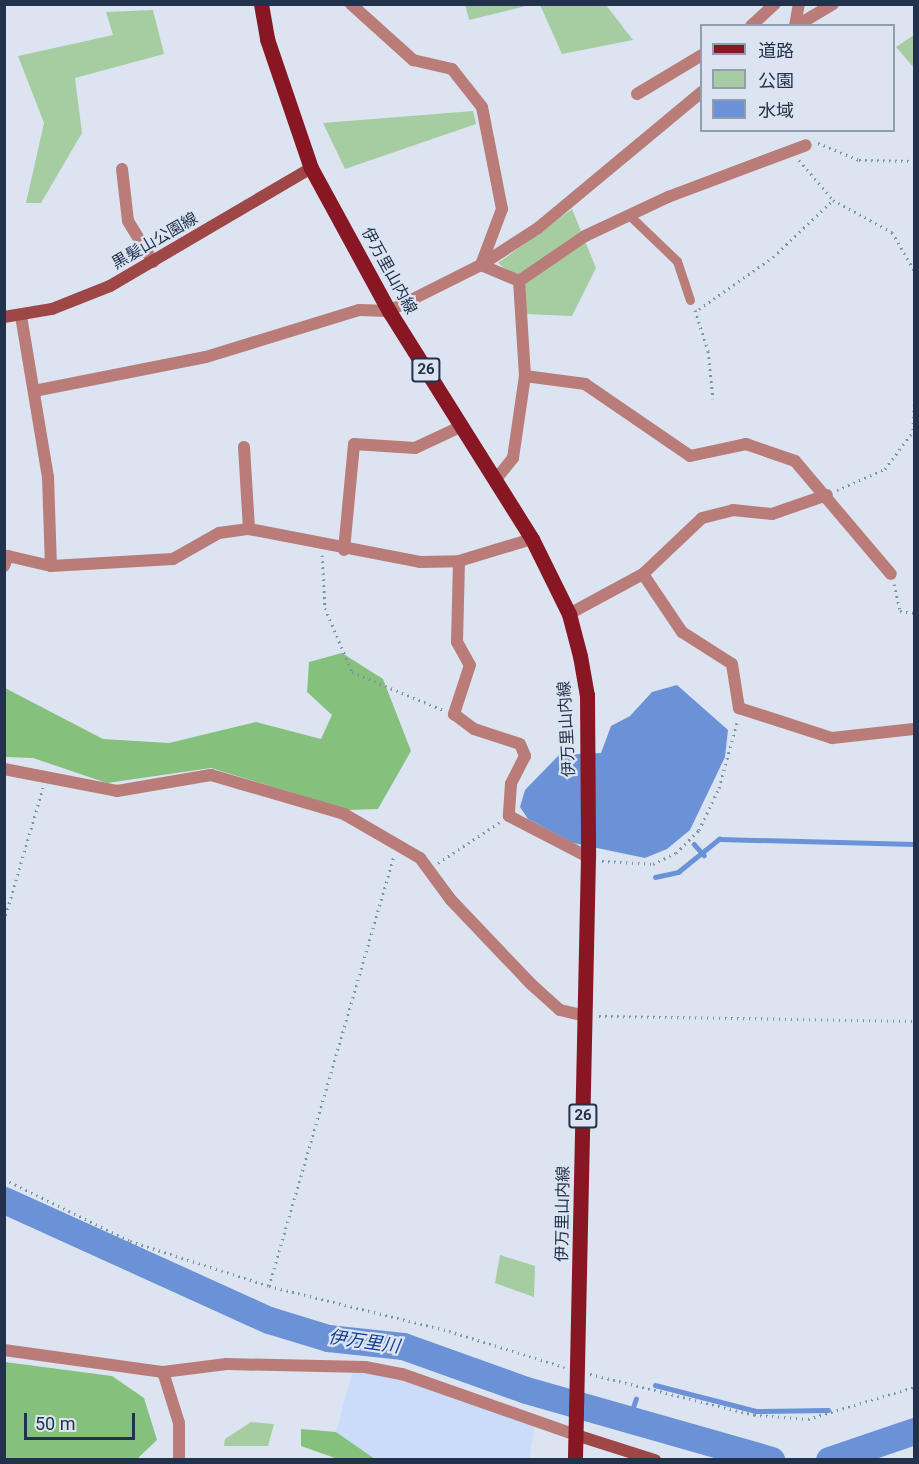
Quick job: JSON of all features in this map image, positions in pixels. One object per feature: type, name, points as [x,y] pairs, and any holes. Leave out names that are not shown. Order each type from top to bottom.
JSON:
[{"type":"main road","name":"伊万里山内線","points":[[261,4],[267,39],[311,168],[389,311],[532,538],[569,614],[587,695],[588,857],[575,1460]]},
{"type":"main road","name":"黒髪山公園線","points":[[4,316],[21,316],[110,286],[311,168]]},
{"type":"main road","points":[[576,1432],[655,1460]]},
{"type":"street","points":[[351,4],[413,60],[452,69],[482,107],[502,209],[481,265]]},
{"type":"street","points":[[754,24],[775,4]]},
{"type":"street","points":[[795,24],[799,4]]},
{"type":"street","points":[[798,24],[833,4]]},
{"type":"street","points":[[637,94],[700,57]]},
{"type":"street","points":[[34,391],[206,357],[360,310],[389,311],[481,265],[538,228],[700,94]]},
{"type":"street","points":[[519,281],[552,255],[628,215],[806,145]]},
{"type":"street","points":[[122,169],[128,220],[153,262]]},
{"type":"street","points":[[481,265],[519,281]]},
{"type":"street","points":[[495,479],[513,458],[525,376],[519,281]]},
{"type":"street","points":[[21,316],[48,477],[51,566]]},
{"type":"street","points":[[525,376],[585,384],[690,456],[746,444],[795,461],[827,495],[891,574]]},
{"type":"street","points":[[344,550],[354,444],[415,448],[462,426]]},
{"type":"street","points":[[244,447],[249,529]]},
{"type":"street","points":[[569,614],[643,574],[702,518],[733,510],[772,514],[827,495]]},
{"type":"street","points":[[4,566],[8,556],[51,566],[173,559],[219,533],[249,529],[322,547],[420,562],[459,561],[532,538]]},
{"type":"street","points":[[459,561],[457,642],[470,665],[454,714],[474,729],[520,744],[525,756],[511,784],[509,816],[588,857]]},
{"type":"street","points":[[643,574],[682,632],[732,663],[739,708],[832,738],[915,729]]},
{"type":"street","points":[[4,769],[48,773],[117,791],[211,775],[228,778],[344,814],[397,844],[430,869],[451,900],[531,984],[560,1010],[585,1016]]},
{"type":"street","points":[[4,1350],[163,1372],[226,1364],[365,1367],[402,1374],[576,1432]]},
{"type":"street","points":[[163,1372],[179,1423],[179,1460]]},
{"type":"lane","points":[[628,215],[677,261],[690,300]]},
{"type":"path","points":[[806,145],[818,143],[859,160],[915,161]]},
{"type":"path","points":[[791,151],[833,200],[892,232],[915,270]]},
{"type":"path","points":[[695,311],[773,258],[833,200]]},
{"type":"path","points":[[690,300],[708,351],[713,399]]},
{"type":"path","points":[[827,495],[885,469],[914,431],[915,405]]},
{"type":"path","points":[[322,547],[325,608],[352,672],[454,714]]},
{"type":"path","points":[[891,574],[900,611],[915,613]]},
{"type":"path","points":[[588,857],[617,865],[653,864],[676,853],[699,830],[719,788],[739,708]]},
{"type":"path","points":[[4,921],[48,773]]},
{"type":"path","points":[[430,869],[509,816]]},
{"type":"path","points":[[269,1286],[397,844]]},
{"type":"path","points":[[585,1016],[915,1021]]},
{"type":"path","points":[[4,1179],[130,1241],[269,1286],[577,1372],[733,1410],[808,1419],[915,1387]]},
{"type":"shaded area","points":[[353,1370],[400,1378],[535,1425],[529,1460],[375,1459],[336,1432]]},
{"type":"green space","points":[[465,4],[530,4],[530,5],[469,20]]},
{"type":"green space","points":[[540,5],[606,5],[633,40],[562,54]]},
{"type":"green space","points":[[153,10],[164,54],[75,78],[82,133],[41,203],[26,203],[44,123],[18,56],[113,35],[106,12]]},
{"type":"green space","points":[[914,35],[914,68],[896,47]]},
{"type":"green space","points":[[473,111],[476,124],[345,169],[323,123]]},
{"type":"green space","points":[[572,209],[596,268],[572,316],[525,314],[524,284],[498,263]]},
{"type":"green space","points":[[342,653],[383,679],[411,751],[378,809],[349,810],[211,768],[107,783],[33,758],[5,757],[5,688],[103,739],[169,743],[256,722],[321,739],[332,715],[307,692],[309,662]]},
{"type":"green space","points":[[500,1255],[535,1266],[534,1297],[495,1283]]},
{"type":"green space","points":[[5,1362],[112,1376],[144,1398],[157,1440],[137,1459],[5,1459]]},
{"type":"green space","points":[[251,1422],[274,1424],[268,1446],[224,1446],[225,1439]]},
{"type":"green space","points":[[301,1429],[336,1432],[375,1459],[338,1459],[301,1446]]},
{"type":"water","points":[[677,685],[728,730],[725,757],[690,830],[667,849],[645,858],[573,843],[528,819],[520,807],[525,790],[559,755],[601,753],[611,726],[630,716],[652,692]]},
{"type":"waterway","points":[[655,877],[678,872],[719,839],[914,844]]},
{"type":"waterway","points":[[694,844],[704,855]]},
{"type":"waterway","name":"伊万里川","points":[[4,1200],[269,1320],[328,1338],[403,1346],[526,1390],[771,1460]]},
{"type":"waterway","points":[[655,1385],[756,1411],[828,1410]]},
{"type":"waterway","points":[[629,1419],[636,1399]]},
{"type":"waterway","name":"伊万里川","points":[[829,1460],[914,1431]]}]
